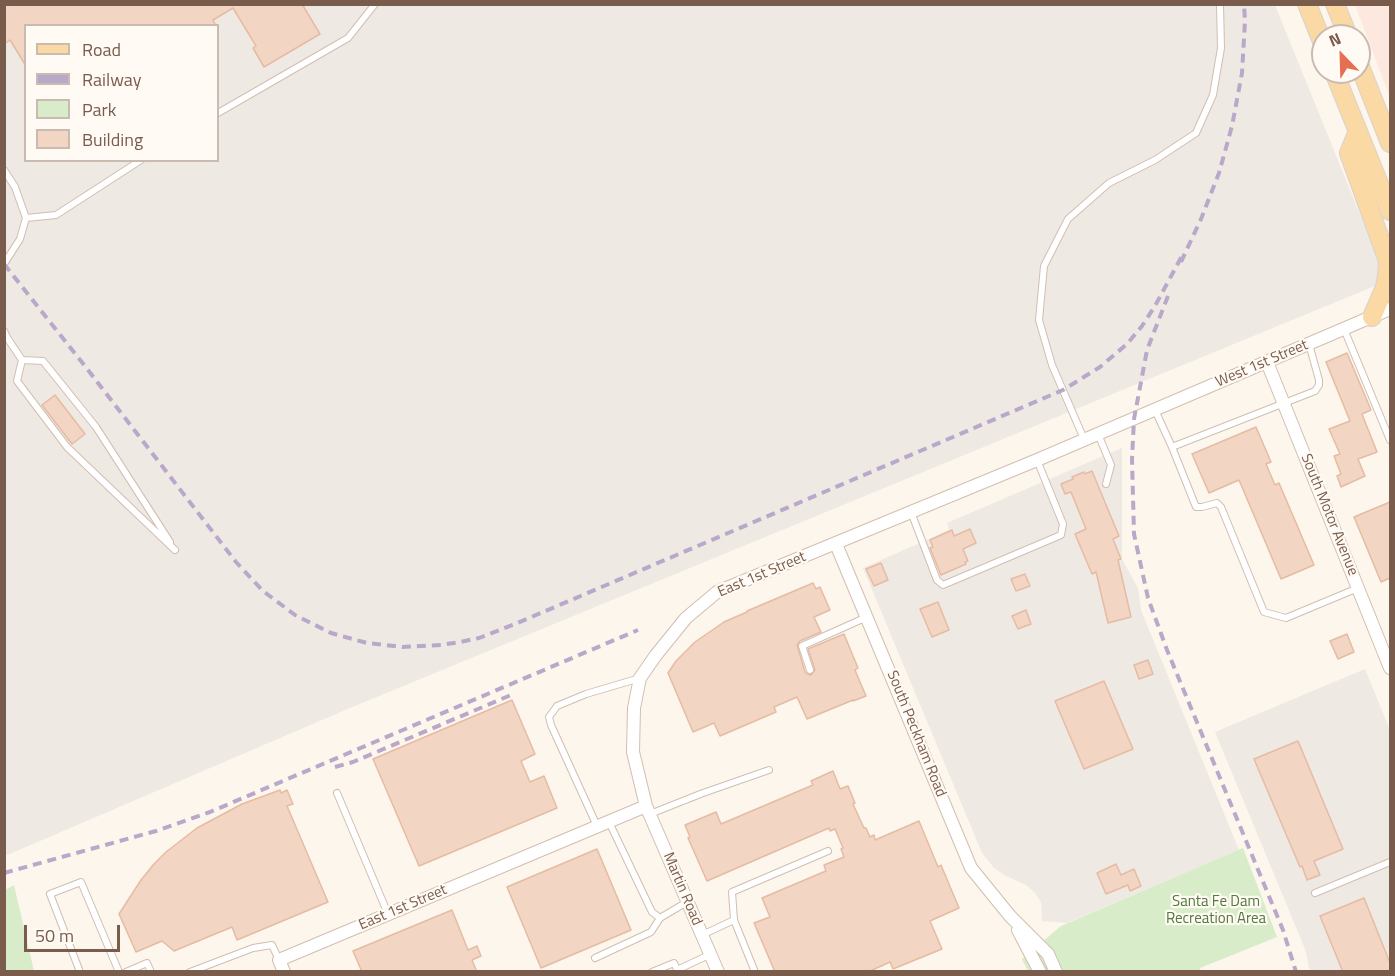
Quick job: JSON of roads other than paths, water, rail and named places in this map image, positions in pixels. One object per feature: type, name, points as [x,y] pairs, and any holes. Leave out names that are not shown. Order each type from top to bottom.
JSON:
[{"type":"main road","points":[[1307,4],[1315,24]]},
{"type":"main road","points":[[1335,4],[1343,24]]},
{"type":"main road","points":[[1339,84],[1390,211]]},
{"type":"main road","points":[[1367,84],[1390,143]]},
{"type":"main road","points":[[1358,131],[1349,153],[1388,261],[1384,287],[1372,317]]},
{"type":"street","name":"West 1st Street","points":[[1134,419],[1390,309]]},
{"type":"street","name":"South Motor Avenue","points":[[1267,362],[1390,668]]},
{"type":"street","name":"East 1st Street","points":[[281,968],[388,914],[603,824],[648,810],[633,752],[634,708],[639,678],[686,618],[717,592],[1134,419]]},
{"type":"street","name":"South Peckham Road","points":[[836,544],[971,868],[1010,916]]},
{"type":"street","name":"Martin Road","points":[[648,810],[718,972]]},
{"type":"street","points":[[1010,916],[1040,972]]},
{"type":"street","points":[[1010,916],[1048,954],[1056,972]]},
{"type":"lane","points":[[219,112],[348,38],[375,4]]},
{"type":"lane","points":[[1084,440],[1052,365],[1039,320],[1044,266],[1068,219],[1109,183],[1155,160],[1196,133],[1213,95],[1221,48],[1220,4]]},
{"type":"lane","points":[[26,218],[56,215],[138,162]]},
{"type":"lane","points":[[4,170],[15,187],[26,218],[20,239],[4,264]]},
{"type":"lane","points":[[1344,329],[1390,440]]},
{"type":"lane","points":[[4,330],[22,360],[17,381],[68,447],[176,550],[96,427],[43,361],[22,360]]},
{"type":"lane","points":[[1172,447],[1315,391],[1319,385],[1309,344]]},
{"type":"lane","points":[[1155,410],[1196,507],[1217,503],[1221,507],[1264,612],[1286,618],[1358,588]]},
{"type":"lane","points":[[1098,434],[1111,465],[1106,484]]},
{"type":"lane","points":[[911,512],[937,580],[943,585],[1061,535],[1063,524],[1036,460]]},
{"type":"lane","points":[[810,670],[802,645],[867,617]]},
{"type":"lane","points":[[639,678],[586,694],[557,706],[549,717],[551,725],[603,824],[652,912],[660,918]]},
{"type":"lane","points":[[648,810],[769,770]]},
{"type":"lane","points":[[337,792],[388,914]]},
{"type":"lane","points":[[755,972],[734,920],[732,892],[828,851]]},
{"type":"lane","points":[[1315,892],[1390,861]]},
{"type":"lane","points":[[80,972],[50,894],[81,882],[119,972]]},
{"type":"lane","points":[[595,958],[651,932],[660,918],[688,902]]},
{"type":"lane","points":[[702,935],[734,920]]},
{"type":"lane","points":[[190,972],[253,948],[272,945],[281,968]]},
{"type":"lane","points":[[652,972],[674,963],[678,971],[711,954]]},
{"type":"lane","points":[[126,972],[147,963],[151,972]]},
{"type":"railway","points":[[1181,262],[1219,173],[1232,126],[1242,73],[1244,4]]},
{"type":"railway","points":[[4,264],[236,562],[263,591],[295,615],[331,633],[367,643],[402,647],[441,645],[479,638],[1063,390],[1100,367],[1127,344],[1155,306],[1183,254]]},
{"type":"railway","points":[[1168,296],[1147,350],[1134,419],[1132,459],[1134,534],[1148,598],[1167,650],[1283,930],[1296,972]]},
{"type":"railway","points":[[4,873],[156,831],[210,812],[638,630]]},
{"type":"railway","points":[[335,767],[353,762],[511,695]]},
{"type":"park label","name":"Santa Fe Dam Recreation Area","points":[[1216,910]]}]
